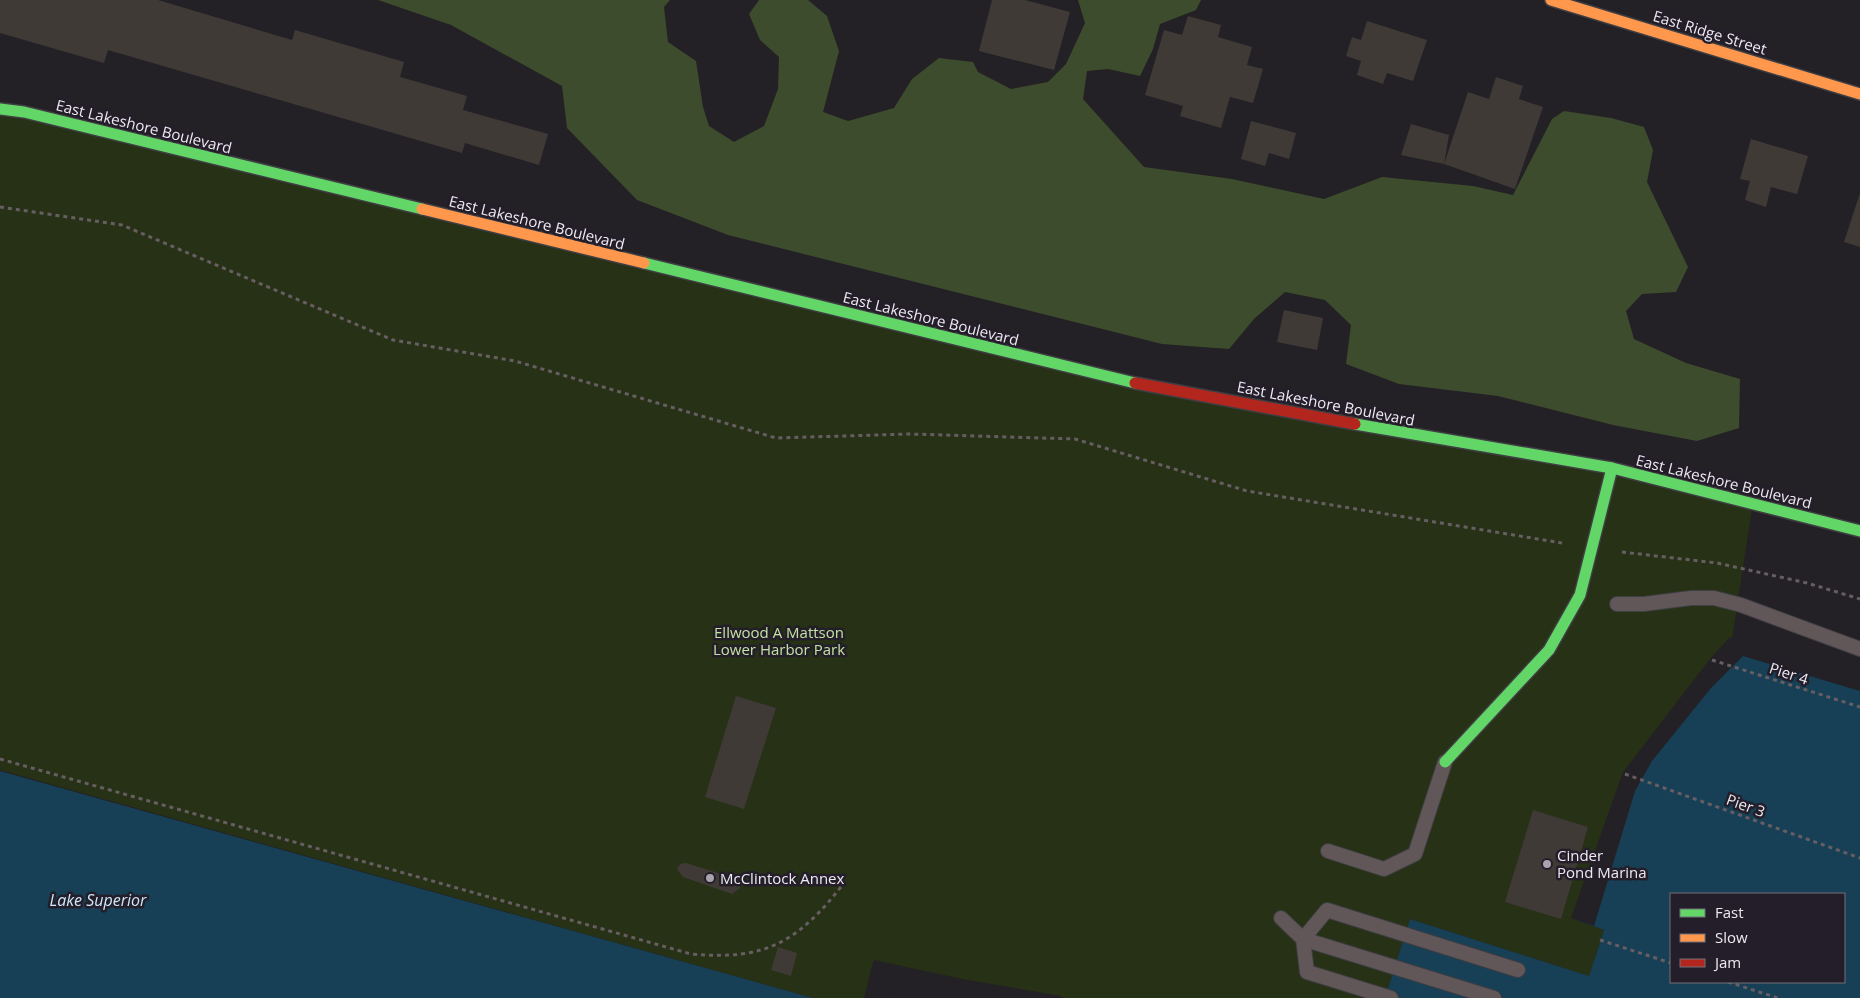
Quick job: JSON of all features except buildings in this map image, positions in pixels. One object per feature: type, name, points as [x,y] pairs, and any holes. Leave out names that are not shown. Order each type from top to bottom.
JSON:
[{"type":"street","name":"East Ridge Street","points":[[1551,0],[1860,94]]},
{"type":"street","name":"East Lakeshore Boulevard","points":[[0,109],[44,117],[1121,380],[1433,439],[1612,468],[1860,531]]},
{"type":"street","points":[[1445,762],[1549,650],[1580,595],[1612,468]]},
{"type":"lane","points":[[1617,604],[1644,604],[1691,598],[1714,598],[1740,605],[1860,649]]},
{"type":"lane","points":[[1328,851],[1384,869],[1415,854],[1445,762]]},
{"type":"lane","points":[[1391,998],[1307,972],[1303,939],[1327,910],[1518,970]]},
{"type":"lane","points":[[1281,918],[1303,939],[1494,998]]},
{"type":"path","points":[[0,206],[122,225],[393,340],[515,360],[776,438],[910,434],[1075,439],[1247,491],[1592,548],[1717,563],[1807,583],[1860,599]]},
{"type":"path","name":"Pier 4","points":[[1712,660],[1860,707]]},
{"type":"path","points":[[0,759],[691,954],[721,957],[762,952],[796,935],[822,911],[844,883]]},
{"type":"path","name":"Pier 3","points":[[1625,774],[1860,858]]},
{"type":"path","points":[[1600,940],[1670,963]]},
{"type":"path","points":[[1731,983],[1778,998]]},
{"type":"green space","points":[[378,0],[670,0],[664,7],[668,42],[696,61],[703,107],[709,126],[734,142],[764,126],[778,89],[779,57],[760,40],[749,14],[759,0],[808,0],[827,16],[839,51],[823,112],[848,121],[894,108],[912,79],[939,58],[973,62],[978,72],[1011,89],[1048,82],[1066,64],[1085,23],[1078,0],[1201,0],[1196,10],[1160,24],[1153,49],[1140,76],[1108,69],[1087,71],[1083,99],[1144,167],[1232,179],[1324,199],[1382,177],[1473,186],[1513,195],[1552,119],[1564,111],[1611,118],[1644,127],[1653,150],[1647,182],[1688,267],[1676,292],[1642,294],[1626,311],[1634,339],[1686,363],[1740,379],[1739,428],[1697,441],[1613,425],[1498,396],[1399,384],[1346,364],[1351,325],[1325,300],[1285,292],[1254,319],[1229,349],[1162,344],[728,235],[637,200],[567,128],[562,86],[451,25]]},
{"type":"green space","name":"Ellwood A Mattson Lower Harbor Park","points":[[0,109],[1121,380],[1753,502],[1732,639],[1574,919],[1604,930],[1589,976],[1410,919],[1385,998],[1060,998],[873,962],[864,998],[813,998],[0,770]]},
{"type":"water","points":[[1732,639],[1860,678],[1860,998],[1385,998],[1410,919],[1589,976],[1604,930],[1574,919],[1625,774]]},
{"type":"water","name":"Lake Superior","points":[[0,771],[813,998],[0,998]]},
{"type":"pier","points":[[1730,637],[1860,676],[1860,691],[1743,656],[1711,688],[1652,761],[1635,791],[1594,926],[1571,918],[1623,772],[1710,659]]},
{"type":"pier","points":[[874,960],[962,979],[1061,996],[1063,998],[921,998],[891,993],[868,983]]},
{"type":"traffic: fast","points":[[0,109],[24,112],[422,209]]},
{"type":"traffic: fast","points":[[644,263],[1135,383]]},
{"type":"traffic: fast","points":[[1355,424],[1612,468],[1860,531]]},
{"type":"traffic: fast","points":[[1445,762],[1549,650],[1580,595],[1612,468]]},
{"type":"traffic: slow","points":[[1551,0],[1860,94]]},
{"type":"traffic: slow","points":[[422,209],[644,263]]},
{"type":"traffic: jam","points":[[1135,383],[1355,424]]},
{"type":"place","name":"Cinder Pond Marina","points":[[1547,864]]},
{"type":"place","name":"McClintock Annex","points":[[710,878]]}]
